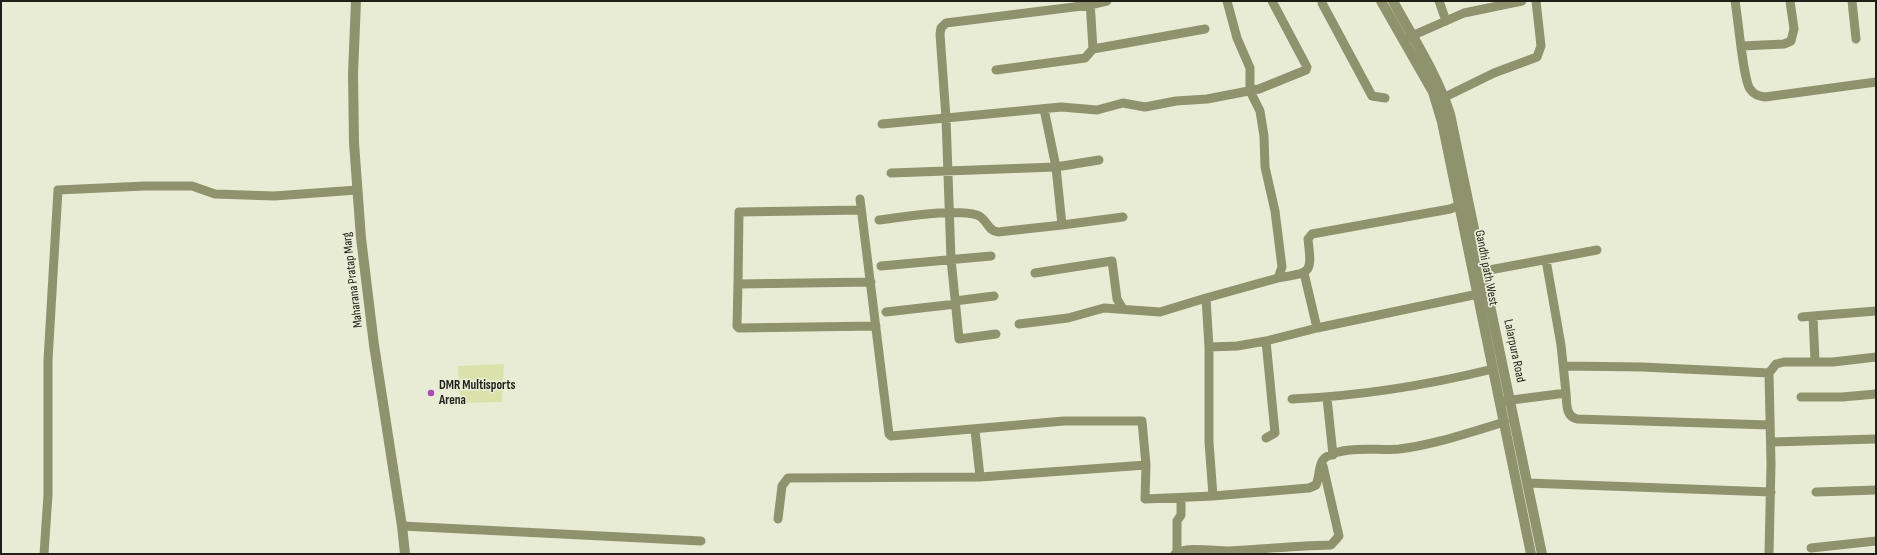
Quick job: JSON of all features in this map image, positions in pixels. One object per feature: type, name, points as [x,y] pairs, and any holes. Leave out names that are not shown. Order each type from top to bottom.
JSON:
[{"type":"street","name":"Maharana Pratap Marg","points":[[356,1],[353,74],[354,143],[357,190],[374,345],[405,554]]},
{"type":"street","points":[[996,334],[959,338],[951,259],[946,118],[940,34],[943,26],[946,24],[1107,1]]},
{"type":"street","points":[[1227,1],[1237,38],[1250,68],[1250,91],[1260,111],[1264,136],[1265,167],[1275,211],[1282,267],[1278,278]]},
{"type":"street","points":[[882,124],[1061,107],[1097,110],[1123,103],[1145,107],[1176,101],[1207,99],[1250,91],[1281,82],[1306,70],[1307,67],[1272,1]]},
{"type":"street","name":"Gandhi path West","points":[[1381,1],[1408,37],[1433,92],[1465,203],[1478,294],[1531,554]]},
{"type":"street","name":"Lalarpura Road","points":[[1393,1],[1408,37],[1445,97],[1450,114],[1465,203],[1484,271],[1542,554]]},
{"type":"street","points":[[1439,1],[1446,21]]},
{"type":"street","points":[[1408,37],[1464,14],[1501,3],[1522,1]]},
{"type":"street","points":[[1445,97],[1494,72],[1537,58],[1541,46],[1536,1]]},
{"type":"street","points":[[1735,1],[1745,75],[1749,89],[1757,96],[1765,97],[1876,82]]},
{"type":"street","points":[[1742,46],[1775,45],[1791,41],[1794,29],[1790,1]]},
{"type":"street","points":[[1852,1],[1856,39]]},
{"type":"street","points":[[1323,2],[1372,96],[1385,98]]},
{"type":"street","points":[[1090,3],[1093,49]]},
{"type":"street","points":[[996,70],[1085,58],[1093,49],[1205,29]]},
{"type":"street","points":[[1044,109],[1056,167],[1062,225]]},
{"type":"street","points":[[891,173],[1056,167],[1099,160]]},
{"type":"street","points":[[44,554],[48,495],[48,360],[58,190],[192,186],[215,194],[274,196],[357,190]]},
{"type":"street","points":[[860,199],[891,436],[975,430],[1064,421],[1142,420],[1146,465],[1145,499],[1213,496],[1309,488],[1316,485],[1319,479],[1322,462],[1326,457],[1344,451],[1399,449],[1457,436],[1505,422]]},
{"type":"street","points":[[1019,324],[1068,318],[1104,308],[1160,312],[1278,278],[1304,273],[1311,264],[1308,238],[1312,234],[1465,203]]},
{"type":"street","points":[[862,210],[739,212],[737,326],[739,328],[876,326]]},
{"type":"street","points":[[879,220],[949,213],[977,215],[981,217],[991,230],[998,232],[1124,218]]},
{"type":"street","points":[[1484,271],[1597,250]]},
{"type":"street","points":[[881,266],[991,256]]},
{"type":"street","points":[[1546,260],[1564,366],[1569,414],[1572,418],[1770,425]]},
{"type":"street","points":[[1035,273],[1112,261],[1117,298],[1123,309]]},
{"type":"street","points":[[1304,273],[1317,328]]},
{"type":"street","points":[[738,284],[871,282]]},
{"type":"street","points":[[1209,347],[1237,346],[1266,341],[1317,328],[1478,294]]},
{"type":"street","points":[[886,312],[994,296]]},
{"type":"street","points":[[1206,298],[1209,347],[1209,442],[1213,496]]},
{"type":"street","points":[[1802,317],[1876,311]]},
{"type":"street","points":[[1813,316],[1815,361]]},
{"type":"street","points":[[1266,341],[1275,433],[1266,438]]},
{"type":"street","points":[[1769,554],[1771,442],[1769,373],[1776,364],[1784,362],[1833,362],[1876,357]]},
{"type":"street","points":[[1564,366],[1642,367],[1769,373]]},
{"type":"street","points":[[1292,399],[1327,398],[1445,381],[1493,369]]},
{"type":"street","points":[[1500,402],[1511,399],[1566,393]]},
{"type":"street","points":[[1801,397],[1842,397],[1876,394]]},
{"type":"street","points":[[1327,398],[1333,455]]},
{"type":"street","points":[[975,430],[980,477]]},
{"type":"street","points":[[1771,442],[1876,439]]},
{"type":"street","points":[[1181,498],[1181,515],[1177,521],[1176,553],[1194,550],[1225,551],[1331,545],[1338,536],[1322,462]]},
{"type":"street","points":[[778,519],[782,486],[788,478],[980,477],[1146,465]]},
{"type":"street","points":[[1527,484],[1771,492]]},
{"type":"street","points":[[1816,492],[1876,490]]},
{"type":"street","points":[[402,526],[701,541]]},
{"type":"street","points":[[1811,548],[1876,541]]},
{"type":"green space","points":[[504,364],[502,402],[460,403],[458,366]]},
{"type":"place","name":"DMR Multisports Arena","points":[[431,393]]}]
